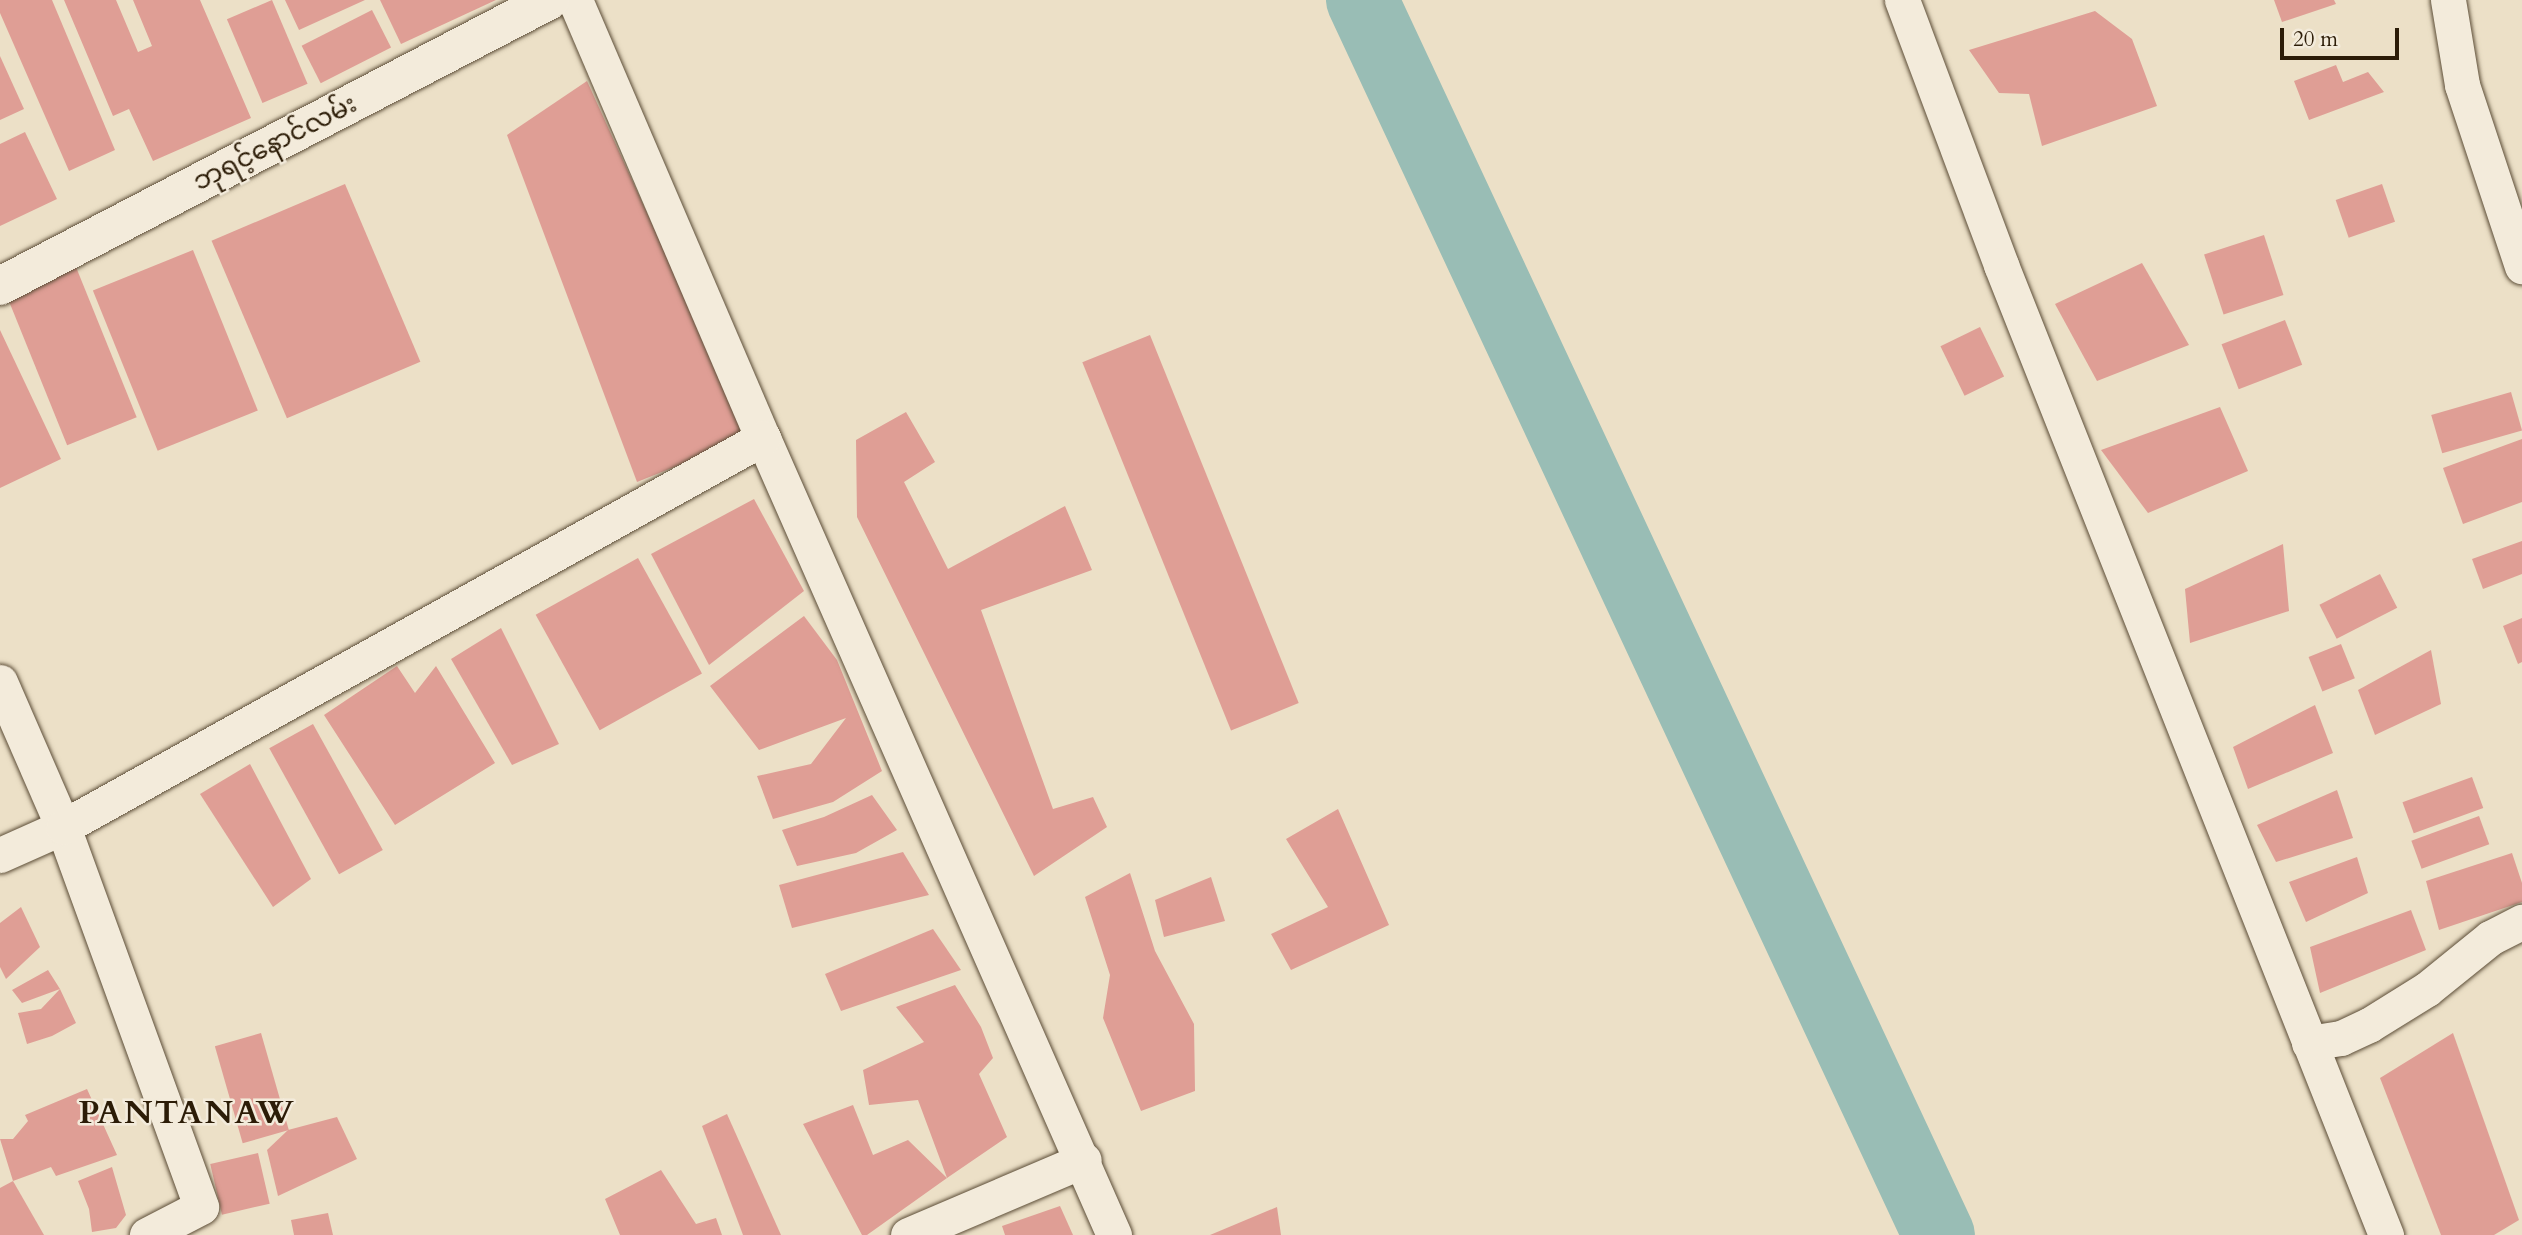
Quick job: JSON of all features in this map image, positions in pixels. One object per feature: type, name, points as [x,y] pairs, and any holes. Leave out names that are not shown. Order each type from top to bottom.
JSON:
[{"type":"street","name":"ဘုရင့်နောင်လမ်း","points":[[0,286],[550,0]]},
{"type":"street","points":[[575,0],[763,438],[1084,1160],[1114,1235]]},
{"type":"street","points":[[1902,0],[2001,265],[2386,1235]]},
{"type":"street","points":[[2448,0],[2462,85],[2522,266]]},
{"type":"street","points":[[0,855],[63,827],[763,438]]},
{"type":"street","points":[[0,682],[63,827],[206,1221],[147,1235]]},
{"type":"street","points":[[2309,1043],[2341,1038],[2369,1025],[2427,989],[2490,938],[2522,922]]},
{"type":"street","points":[[908,1235],[1084,1160]]},
{"type":"building","points":[[0,0],[52,0],[115,150],[69,171],[0,13]]},
{"type":"building","points":[[64,0],[116,0],[138,52],[152,46],[133,0],[200,0],[251,118],[153,161],[129,109],[113,116]]},
{"type":"building","points":[[272,0],[308,84],[262,103],[227,19]]},
{"type":"building","points":[[285,0],[365,0],[299,30]]},
{"type":"building","points":[[380,0],[496,0],[401,44]]},
{"type":"building","points":[[2274,0],[2334,0],[2336,4],[2282,22]]},
{"type":"building","points":[[372,10],[391,47],[321,83],[302,46]]},
{"type":"building","points":[[2095,11],[2132,39],[2157,106],[2042,146],[2029,94],[1999,93],[1969,50]]},
{"type":"building","points":[[0,56],[24,109],[0,120]]},
{"type":"building","points":[[2336,65],[2343,82],[2368,72],[2384,92],[2309,120],[2294,81]]},
{"type":"building","points":[[587,81],[749,437],[637,482],[507,135]]},
{"type":"building","points":[[25,132],[57,199],[0,226],[0,144]]},
{"type":"building","points":[[345,184],[420,362],[287,418],[212,241]]},
{"type":"building","points":[[2382,184],[2395,222],[2349,238],[2336,200]]},
{"type":"building","points":[[2264,235],[2283,295],[2224,314],[2204,254]]},
{"type":"building","points":[[193,250],[258,410],[158,451],[93,290]]},
{"type":"building","points":[[2142,263],[2189,345],[2097,381],[2055,304]]},
{"type":"building","points":[[76,267],[137,417],[67,445],[6,295]]},
{"type":"building","points":[[2285,320],[2302,365],[2239,389],[2222,344]]},
{"type":"building","points":[[1980,327],[2004,376],[1965,396],[1940,346]]},
{"type":"building","points":[[0,330],[61,459],[0,488]]},
{"type":"building","points":[[1150,335],[1299,703],[1231,730],[1082,362]]},
{"type":"building","points":[[2511,392],[2522,430],[2442,453],[2431,415]]},
{"type":"building","points":[[2220,407],[2248,471],[2148,513],[2101,450]]},
{"type":"building","points":[[906,412],[935,462],[904,482],[948,569],[1065,506],[1092,570],[981,610],[1053,809],[1093,797],[1107,827],[1034,876],[857,517],[856,440]]},
{"type":"building","points":[[2522,439],[2522,502],[2463,524],[2443,468]]},
{"type":"building","points":[[754,499],[804,591],[709,665],[651,554]]},
{"type":"building","points":[[2522,541],[2522,574],[2483,589],[2472,559]]},
{"type":"building","points":[[2283,544],[2289,611],[2190,643],[2185,589]]},
{"type":"building","points":[[638,558],[702,673],[600,730],[536,615]]},
{"type":"building","points":[[2380,574],[2397,608],[2337,639],[2319,605]]},
{"type":"building","points":[[804,616],[837,660],[882,771],[833,802],[773,819],[757,776],[811,764],[846,718],[759,750],[710,686]]},
{"type":"building","points":[[2522,618],[2522,662],[2518,664],[2503,626]]},
{"type":"building","points":[[501,628],[559,744],[512,765],[451,659]]},
{"type":"building","points":[[2341,644],[2355,678],[2322,691],[2309,657]]},
{"type":"building","points":[[2431,650],[2441,704],[2375,735],[2358,690]]},
{"type":"building","points":[[397,666],[415,693],[436,666],[495,763],[395,825],[324,715]]},
{"type":"building","points":[[2315,705],[2333,753],[2248,789],[2233,747]]},
{"type":"building","points":[[313,724],[383,850],[339,874],[269,748]]},
{"type":"building","points":[[250,764],[311,879],[273,907],[200,794]]},
{"type":"building","points":[[2472,777],[2483,808],[2414,833],[2402,802]]},
{"type":"building","points":[[2337,790],[2353,838],[2276,862],[2257,825]]},
{"type":"building","points":[[872,795],[897,830],[856,853],[797,866],[782,830],[824,817]]},
{"type":"building","points":[[1338,809],[1389,925],[1291,970],[1271,934],[1328,907],[1286,839]]},
{"type":"building","points":[[2479,816],[2489,844],[2422,869],[2411,841]]},
{"type":"building","points":[[903,852],[929,895],[792,928],[779,885]]},
{"type":"building","points":[[2512,853],[2522,883],[2522,902],[2439,930],[2426,881]]},
{"type":"building","points":[[2357,857],[2368,893],[2306,922],[2289,882]]},
{"type":"building","points":[[1130,873],[1155,951],[1194,1024],[1195,1091],[1141,1111],[1103,1018],[1110,975],[1085,897]]},
{"type":"building","points":[[1211,877],[1225,921],[1164,937],[1155,900]]},
{"type":"building","points":[[21,907],[40,947],[6,979],[0,967],[0,923]]},
{"type":"building","points":[[2411,910],[2426,950],[2320,993],[2310,947]]},
{"type":"building","points":[[933,929],[961,970],[841,1011],[825,974]]},
{"type":"building","points":[[48,970],[60,989],[22,1003],[12,990]]},
{"type":"building","points":[[955,985],[981,1027],[993,1058],[979,1074],[1007,1137],[947,1178],[918,1100],[869,1105],[863,1070],[924,1042],[896,1007]]},
{"type":"building","points":[[60,989],[76,1023],[52,1036],[27,1044],[18,1013],[41,1009]]},
{"type":"building","points":[[261,1033],[289,1130],[243,1143],[215,1046]]},
{"type":"building","points":[[2453,1033],[2519,1220],[2494,1235],[2441,1235],[2380,1078]]},
{"type":"building","points":[[87,1089],[117,1155],[56,1176],[51,1167],[13,1181],[0,1139],[13,1139],[28,1121],[25,1115]]},
{"type":"building","points":[[853,1105],[873,1155],[908,1140],[947,1178],[867,1235],[862,1235],[803,1124]]},
{"type":"building","points":[[727,1114],[781,1235],[743,1235],[702,1126]]},
{"type":"building","points":[[337,1117],[357,1159],[278,1196],[267,1150],[288,1130]]},
{"type":"building","points":[[258,1153],[270,1204],[222,1215],[210,1164]]},
{"type":"building","points":[[112,1167],[126,1215],[116,1228],[92,1232],[89,1209],[78,1181]]},
{"type":"building","points":[[661,1170],[696,1224],[716,1218],[722,1235],[620,1235],[605,1199]]},
{"type":"building","points":[[13,1181],[44,1235],[0,1235],[0,1188]]},
{"type":"building","points":[[1060,1206],[1073,1235],[1005,1235],[1002,1226]]},
{"type":"building","points":[[1277,1207],[1281,1235],[1210,1235]]},
{"type":"building","points":[[328,1213],[333,1235],[294,1235],[291,1220]]},
{"type":"waterway","points":[[1362,0],[1939,1235]]},
{"type":"district","name":"PANTANAW","points":[[187,1113]]}]
